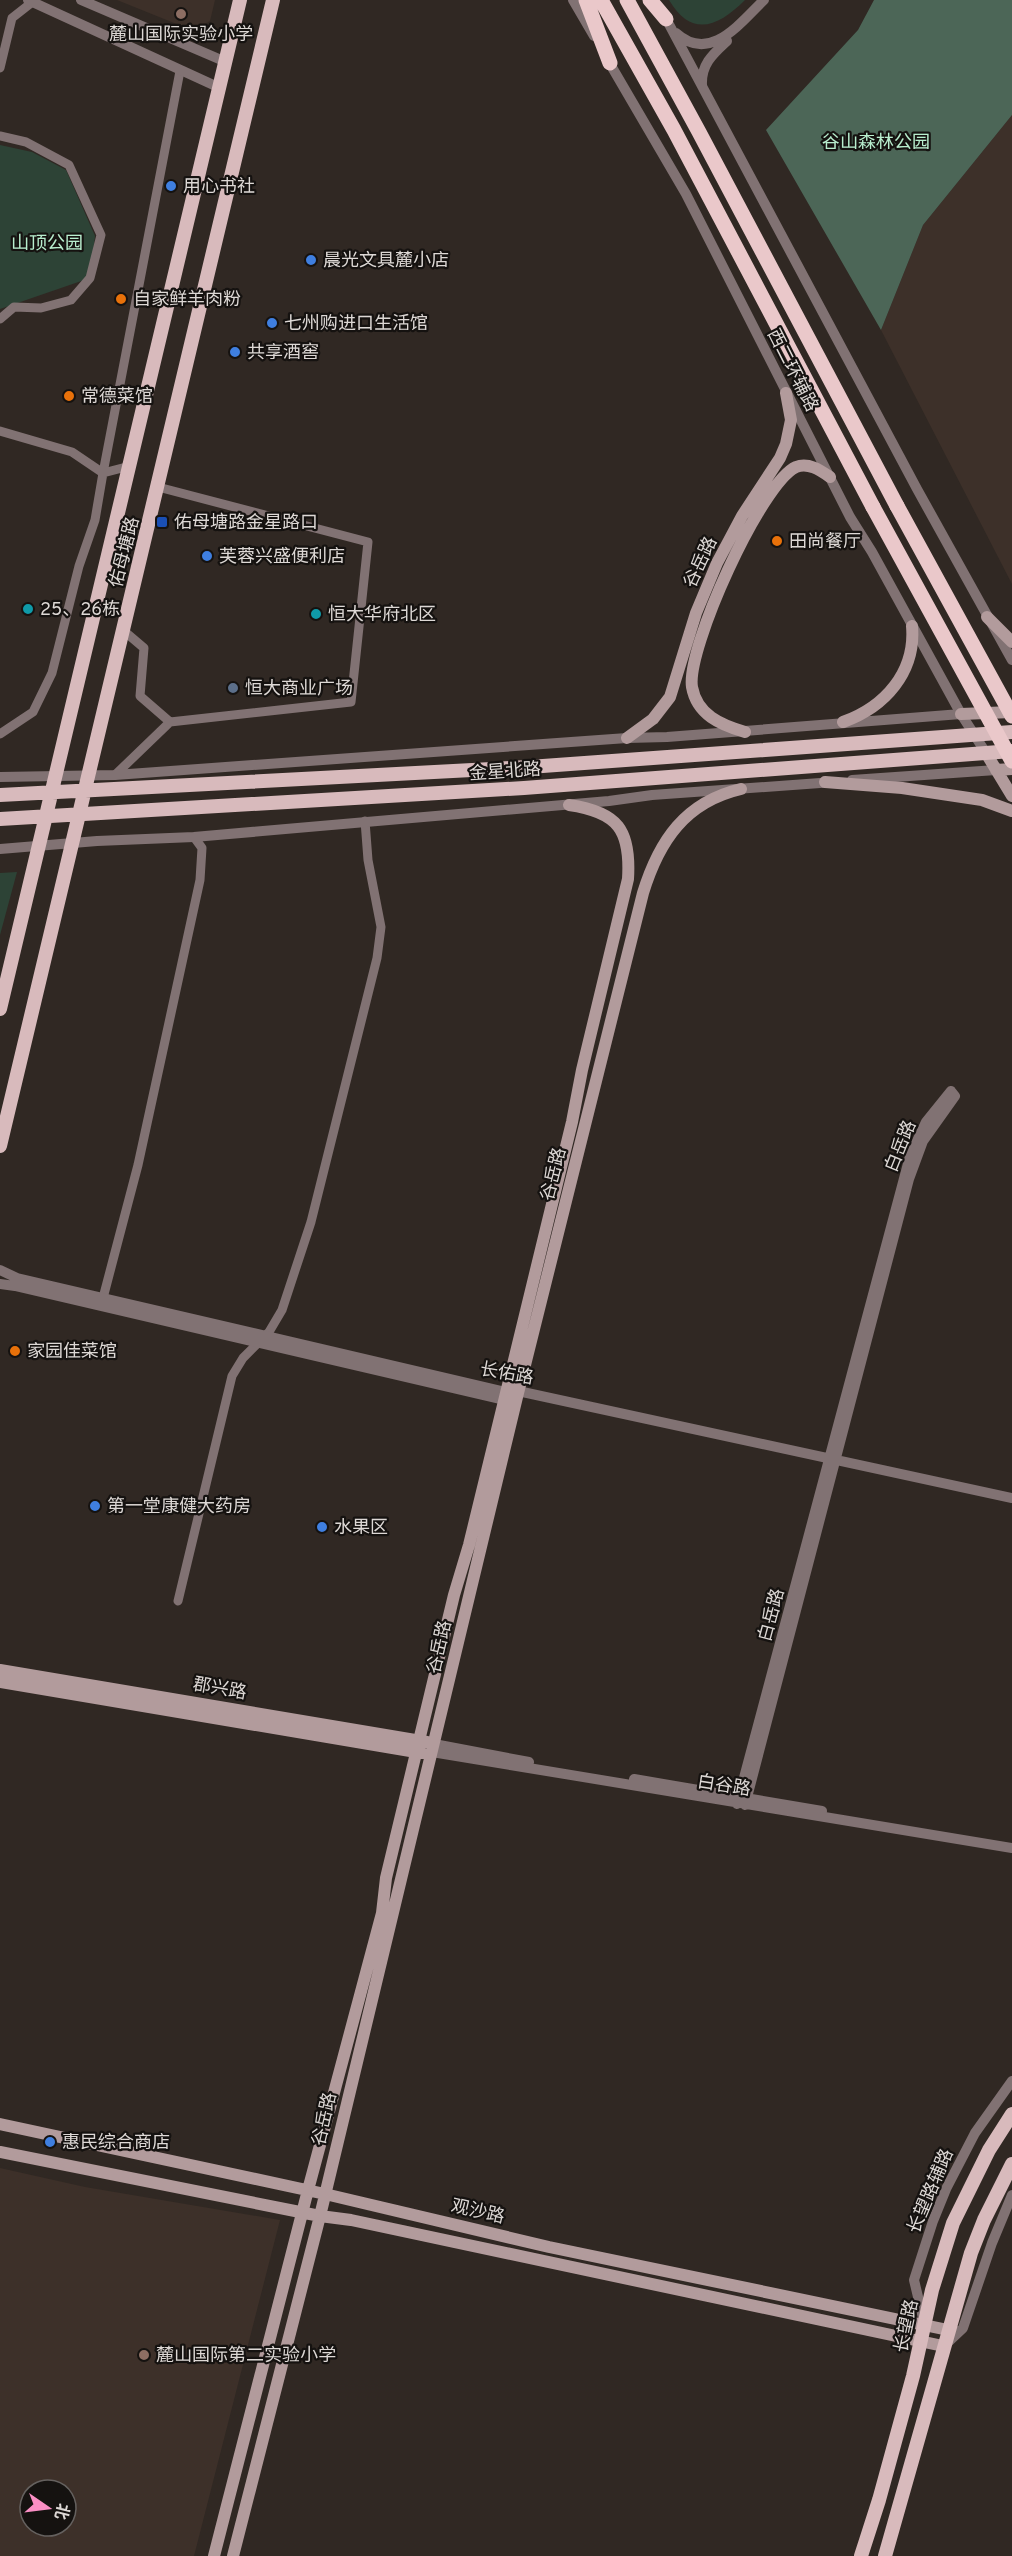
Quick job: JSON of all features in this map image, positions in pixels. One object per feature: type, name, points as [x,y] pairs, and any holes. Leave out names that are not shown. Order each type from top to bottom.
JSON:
[{"type":"highway","points":[[586,0],[610,63]]},
{"type":"highway","points":[[601,0],[674,130],[873,507],[1012,761]]},
{"type":"highway","points":[[627,0],[897,506],[1012,714]]},
{"type":"highway","points":[[650,0],[669,24]]},
{"type":"main road","name":"佑母塘路","points":[[0,1009],[240,0]]},
{"type":"main road","name":"佑母塘路","points":[[0,1146],[273,0]]},
{"type":"main road","name":"谷岳路","points":[[627,738],[653,719],[670,697],[696,613],[717,563],[742,516],[780,458],[786,444],[791,420],[786,393]]},
{"type":"main road","name":"谷岳路","points":[[745,732],[713,720],[705,713],[692,688],[692,673],[708,617],[753,522],[775,487],[789,471],[798,466],[818,469],[830,477]]},
{"type":"main road","points":[[987,617],[1012,642]]},
{"type":"main road","points":[[843,722],[870,710],[887,696],[910,657],[913,639],[912,626]]},
{"type":"main road","points":[[961,714],[1012,714]]},
{"type":"main road","name":"金星北路","points":[[0,795],[541,766],[1012,732]]},
{"type":"main road","name":"金星北路","points":[[0,819],[524,788],[1012,751]]},
{"type":"main road","points":[[986,753],[1012,796]]},
{"type":"main road","points":[[996,770],[1012,769]]},
{"type":"main road","points":[[825,782],[902,788],[996,804],[1012,811]]},
{"type":"main road","name":"谷岳路","points":[[233,2556],[320,2216],[433,1748],[511,1395],[651,867],[666,839],[691,812],[715,796],[741,789]]},
{"type":"main road","points":[[214,2556],[382,1913],[386,1878],[419,1740],[511,1395],[582,1070],[628,879],[628,848],[616,824],[598,810],[569,805]]},
{"type":"main road","name":"郡兴路","points":[[0,1670],[419,1740],[433,1748]]},
{"type":"main road","name":"郡兴路","points":[[0,1682],[416,1753],[433,1748]]},
{"type":"main road","name":"长望路","points":[[861,2556],[879,2500],[921,2341],[932,2290],[953,2223],[989,2150],[1012,2114]]},
{"type":"main road","name":"观沙路","points":[[0,2124],[308,2190],[549,2247],[948,2330]]},
{"type":"main road","name":"观沙路","points":[[0,2152],[303,2213],[351,2220],[943,2346]]},
{"type":"main road","points":[[885,2556],[948,2330],[984,2220],[1012,2164]]},
{"type":"street","points":[[81,0],[226,62]]},
{"type":"street","name":"西二环辅路","points":[[573,0],[686,194],[830,477],[961,714],[986,753]]},
{"type":"street","points":[[655,0],[1012,660]]},
{"type":"street","points":[[669,24],[688,41],[700,45],[712,44],[723,38],[764,0]]},
{"type":"street","points":[[702,86],[702,73],[708,61],[772,0]]},
{"type":"street","points":[[0,68],[12,18],[32,1],[220,88]]},
{"type":"street","points":[[0,734],[33,712],[52,673],[79,566],[95,520],[180,70]]},
{"type":"street","points":[[0,136],[26,142],[69,165],[101,235],[90,278],[71,300],[41,308],[14,307],[0,319]]},
{"type":"street","points":[[0,431],[72,452],[103,473],[130,466]]},
{"type":"street","points":[[115,775],[170,722],[351,702],[368,542],[158,487]]},
{"type":"street","points":[[123,631],[144,648],[140,696],[170,722]]},
{"type":"street","points":[[0,777],[115,775],[627,738],[745,732],[843,722],[961,714]]},
{"type":"street","points":[[0,849],[194,837],[741,789],[996,770]]},
{"type":"street","points":[[178,1601],[232,1376],[243,1358],[261,1340],[282,1310],[311,1222],[377,958],[381,927],[368,860],[366,821]]},
{"type":"street","points":[[103,1298],[138,1165],[200,880],[202,848],[194,837]]},
{"type":"street","name":"白岳路","points":[[742,1801],[909,1179],[923,1141],[937,1118],[955,1096],[951,1091],[926,1122],[910,1156],[832,1462]]},
{"type":"street","name":"长佑路","points":[[0,1270],[17,1278],[261,1340]]},
{"type":"street","name":"长佑路","points":[[0,1284],[511,1395],[1012,1498]]},
{"type":"street","name":"长佑路","points":[[832,1462],[1012,1504]]},
{"type":"street","name":"白谷路","points":[[433,1748],[1012,1848]]},
{"type":"street","name":"白谷路","points":[[742,1801],[1012,1842]]},
{"type":"street","name":"长望路辅路","points":[[924,2325],[914,2280],[933,2221],[970,2142],[1012,2082]]},
{"type":"street","points":[[943,2346],[963,2328],[992,2243],[1012,2196]]},
{"type":"shaded area","name":"麓山国际实验小学","points":[[117,0],[215,0],[210,21],[198,28],[184,27]]},
{"type":"shaded area","points":[[1012,115],[1012,584],[881,330],[923,225]]},
{"type":"shaded area","name":"麓山国际第二实验小学","points":[[0,2168],[85,2187],[280,2220],[194,2556],[0,2556]]},
{"type":"green space","points":[[669,0],[745,0],[716,22],[696,24],[678,12]]},
{"type":"green space","name":"谷山森林公园","points":[[874,0],[1012,0],[1012,115],[923,225],[881,330],[766,130],[858,30]]},
{"type":"green space","name":"山顶公园","points":[[0,145],[32,152],[66,170],[95,236],[90,278],[0,309]]},
{"type":"green space","points":[[17,872],[0,935],[0,873]]},
{"type":"place","name":"麓山国际实验小学","points":[[181,14]]},
{"type":"place","name":"用心书社","points":[[171,186]]},
{"type":"place","name":"晨光文具麓小店","points":[[311,260]]},
{"type":"place","name":"自家鲜羊肉粉","points":[[121,299]]},
{"type":"place","name":"七州购进口生活馆","points":[[272,323]]},
{"type":"place","name":"共享酒窖","points":[[235,352]]},
{"type":"place","name":"常德菜馆","points":[[69,396]]},
{"type":"place","name":"佑母塘路金星路口","points":[[162,522]]},
{"type":"place","name":"田尚餐厅","points":[[777,541]]},
{"type":"place","name":"芙蓉兴盛便利店","points":[[207,556]]},
{"type":"place","name":"25、26栋","points":[[28,609]]},
{"type":"place","name":"恒大华府北区","points":[[316,614]]},
{"type":"place","name":"恒大商业广场","points":[[233,688]]},
{"type":"place","name":"家园佳菜馆","points":[[15,1351]]},
{"type":"place","name":"第一堂康健大药房","points":[[95,1506]]},
{"type":"place","name":"水果区","points":[[322,1527]]},
{"type":"place","name":"惠民综合商店","points":[[50,2142]]},
{"type":"place","name":"麓山国际第二实验小学","points":[[144,2355]]}]
